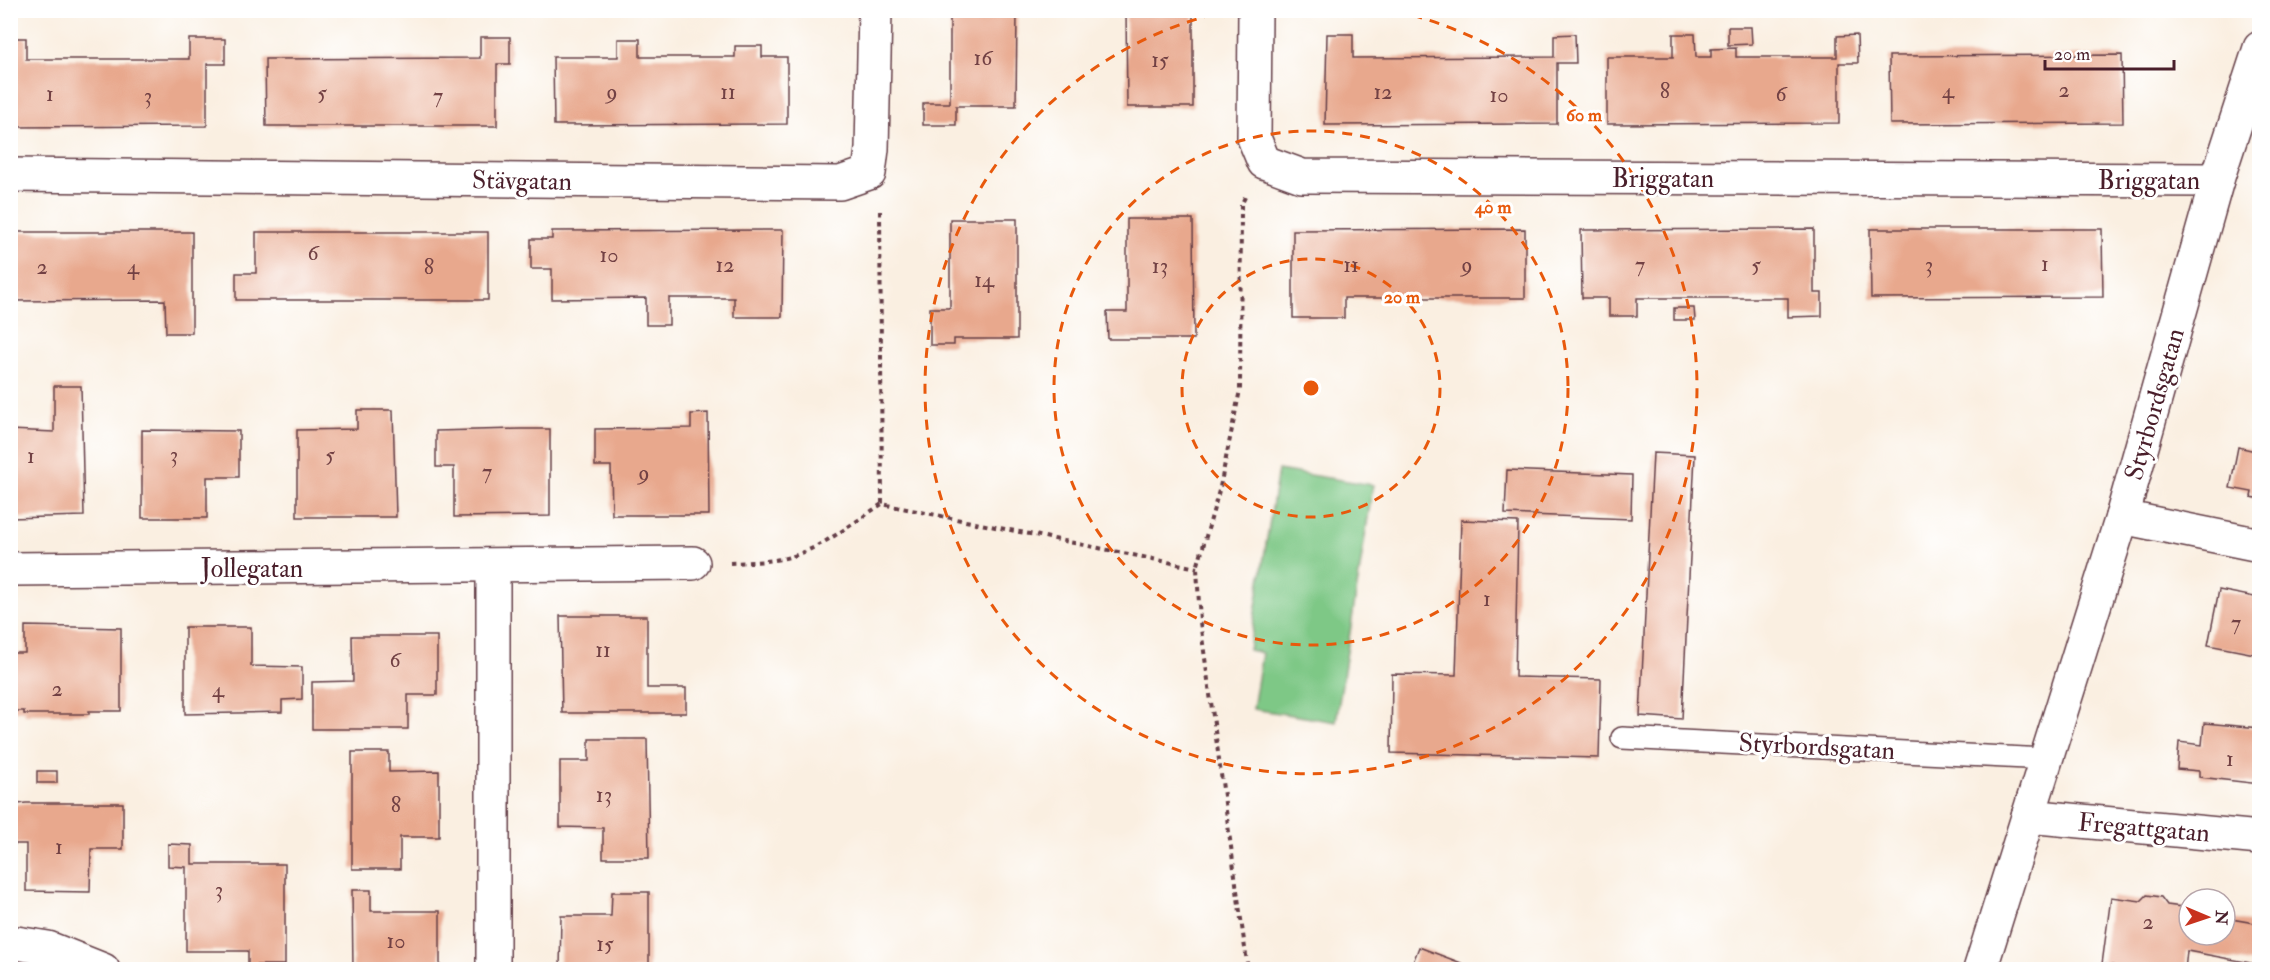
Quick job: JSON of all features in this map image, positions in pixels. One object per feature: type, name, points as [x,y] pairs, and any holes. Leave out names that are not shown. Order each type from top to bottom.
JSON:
[{"type":"street","points":[[869,173],[872,149],[875,10]]},
{"type":"street","points":[[1255,10],[1254,138],[1264,162]]},
{"type":"street","name":"Styrbordsgatan","points":[[1980,969],[2122,517],[2217,180],[2259,48]]},
{"type":"street","name":"Briggatan","points":[[1264,162],[1302,176],[2217,180]]},
{"type":"street","name":"Stävgatan","points":[[10,175],[840,183],[869,173]]},
{"type":"street","points":[[2122,517],[2259,545]]},
{"type":"street","name":"Jollegatan","points":[[10,570],[493,567],[693,563]]},
{"type":"street","points":[[493,567],[493,969]]},
{"type":"street","name":"Fregattgatan","points":[[2028,816],[2259,838]]},
{"type":"street","points":[[10,942],[48,948],[103,969]]},
{"type":"lane","name":"Styrbordsgatan","points":[[1622,738],[2047,759]]},
{"type":"path","points":[[1248,969],[1200,622],[1197,568],[1220,487],[1240,390],[1241,205],[1264,162]]},
{"type":"path","points":[[869,173],[880,206],[882,504]]},
{"type":"path","points":[[693,563],[756,562],[798,554],[882,504],[1197,568]]},
{"type":"green space","points":[[1278,470],[1373,485],[1336,722],[1253,709],[1262,653],[1249,650]]},
{"type":"building","points":[[950,10],[1017,10],[1016,106],[956,106],[956,125],[923,125],[923,103],[950,103]]},
{"type":"building","points":[[1126,10],[1193,10],[1193,107],[1127,107]]},
{"type":"building","points":[[1728,27],[1751,27],[1752,44],[1728,45]]},
{"type":"building","points":[[1327,34],[1353,34],[1353,58],[1554,57],[1554,35],[1575,34],[1576,63],[1557,63],[1557,124],[1325,125]]},
{"type":"building","points":[[1673,34],[1695,34],[1696,57],[1711,57],[1711,49],[1736,48],[1736,57],[1837,57],[1837,36],[1857,35],[1858,63],[1839,63],[1839,123],[1607,124],[1607,57],[1673,57]]},
{"type":"building","points":[[480,37],[510,37],[510,64],[497,64],[497,126],[266,126],[265,59],[480,58]]},
{"type":"building","points":[[10,38],[26,38],[26,59],[189,59],[189,39],[225,39],[225,64],[207,64],[207,126],[10,127]]},
{"type":"building","points":[[618,39],[640,39],[640,57],[735,57],[735,46],[762,46],[762,57],[787,57],[787,124],[554,125],[553,57],[618,57]]},
{"type":"building","points":[[2122,55],[2123,123],[1890,124],[1889,56]]},
{"type":"building","points":[[950,219],[1017,219],[1017,339],[954,339],[954,345],[930,345],[930,308],[950,308]]},
{"type":"building","points":[[1127,219],[1193,219],[1194,339],[1108,339],[1107,312],[1127,312]]},
{"type":"building","points":[[1525,229],[1525,298],[1344,298],[1344,318],[1293,318],[1293,230]]},
{"type":"building","points":[[1814,229],[1814,293],[1822,293],[1822,316],[1788,317],[1788,298],[1637,298],[1637,316],[1609,316],[1609,298],[1582,298],[1581,230]]},
{"type":"building","points":[[1870,229],[2102,229],[2103,297],[1871,298]]},
{"type":"building","points":[[783,230],[782,317],[734,317],[734,298],[669,298],[669,325],[646,325],[646,298],[552,299],[552,269],[531,269],[531,239],[552,239],[552,231]]},
{"type":"building","points":[[10,232],[192,232],[192,333],[166,333],[165,300],[10,301]]},
{"type":"building","points":[[256,232],[488,232],[488,300],[236,300],[236,273],[256,273]]},
{"type":"building","points":[[1674,308],[1694,308],[1695,320],[1674,320]]},
{"type":"building","points":[[54,386],[81,386],[84,516],[10,518],[10,430],[54,432]]},
{"type":"building","points":[[357,410],[393,410],[396,517],[297,517],[297,430],[357,429]]},
{"type":"building","points":[[708,413],[709,515],[612,515],[611,466],[595,466],[595,429],[691,428],[691,414]]},
{"type":"building","points":[[550,429],[550,516],[454,517],[454,467],[436,467],[436,431]]},
{"type":"building","points":[[142,430],[239,431],[239,477],[207,477],[207,518],[142,518]]},
{"type":"building","points":[[2238,447],[2260,452],[2260,499],[2251,497],[2252,492],[2230,488]]},
{"type":"building","points":[[1653,453],[1695,455],[1682,719],[1640,716]]},
{"type":"building","points":[[1507,470],[1632,475],[1631,519],[1505,514]]},
{"type":"building","points":[[1461,520],[1518,522],[1515,677],[1601,679],[1599,758],[1391,753],[1392,674],[1456,675]]},
{"type":"building","points":[[2219,590],[2260,598],[2260,655],[2208,645]]},
{"type":"building","points":[[560,616],[647,616],[647,688],[686,688],[686,713],[562,713]]},
{"type":"building","points":[[25,626],[121,628],[121,711],[89,711],[89,714],[24,714],[24,711],[10,711],[10,653],[25,653]]},
{"type":"building","points":[[185,627],[251,627],[251,666],[302,667],[302,699],[282,700],[282,712],[185,714]]},
{"type":"building","points":[[352,636],[437,636],[437,695],[408,695],[408,729],[312,729],[312,682],[353,681]]},
{"type":"building","points":[[2204,723],[2260,728],[2260,784],[2199,777],[2199,771],[2177,769],[2179,742],[2202,745]]},
{"type":"building","points":[[589,739],[647,739],[649,858],[603,858],[603,828],[560,827],[560,761],[589,761]]},
{"type":"building","points":[[352,752],[389,752],[389,772],[439,771],[439,837],[400,837],[400,869],[352,869]]},
{"type":"building","points":[[37,771],[57,771],[57,783],[37,783]]},
{"type":"building","points":[[123,803],[123,849],[91,849],[90,892],[26,891],[26,844],[10,844],[10,805]]},
{"type":"building","points":[[168,844],[192,845],[192,864],[285,864],[285,965],[248,965],[248,951],[186,951],[186,867],[168,866]]},
{"type":"building","points":[[352,890],[371,890],[371,911],[440,911],[440,970],[353,970]]},
{"type":"building","points":[[612,892],[649,892],[649,970],[560,970],[561,916],[611,916]]},
{"type":"building","points":[[2147,895],[2161,897],[2167,905],[2177,906],[2177,947],[2237,947],[2237,920],[2260,924],[2260,957],[2256,964],[2187,951],[2185,970],[2145,970],[2102,964],[2111,897],[2141,901]]},
{"type":"building","points":[[1419,947],[1477,969],[1477,970],[1410,970]]}]
